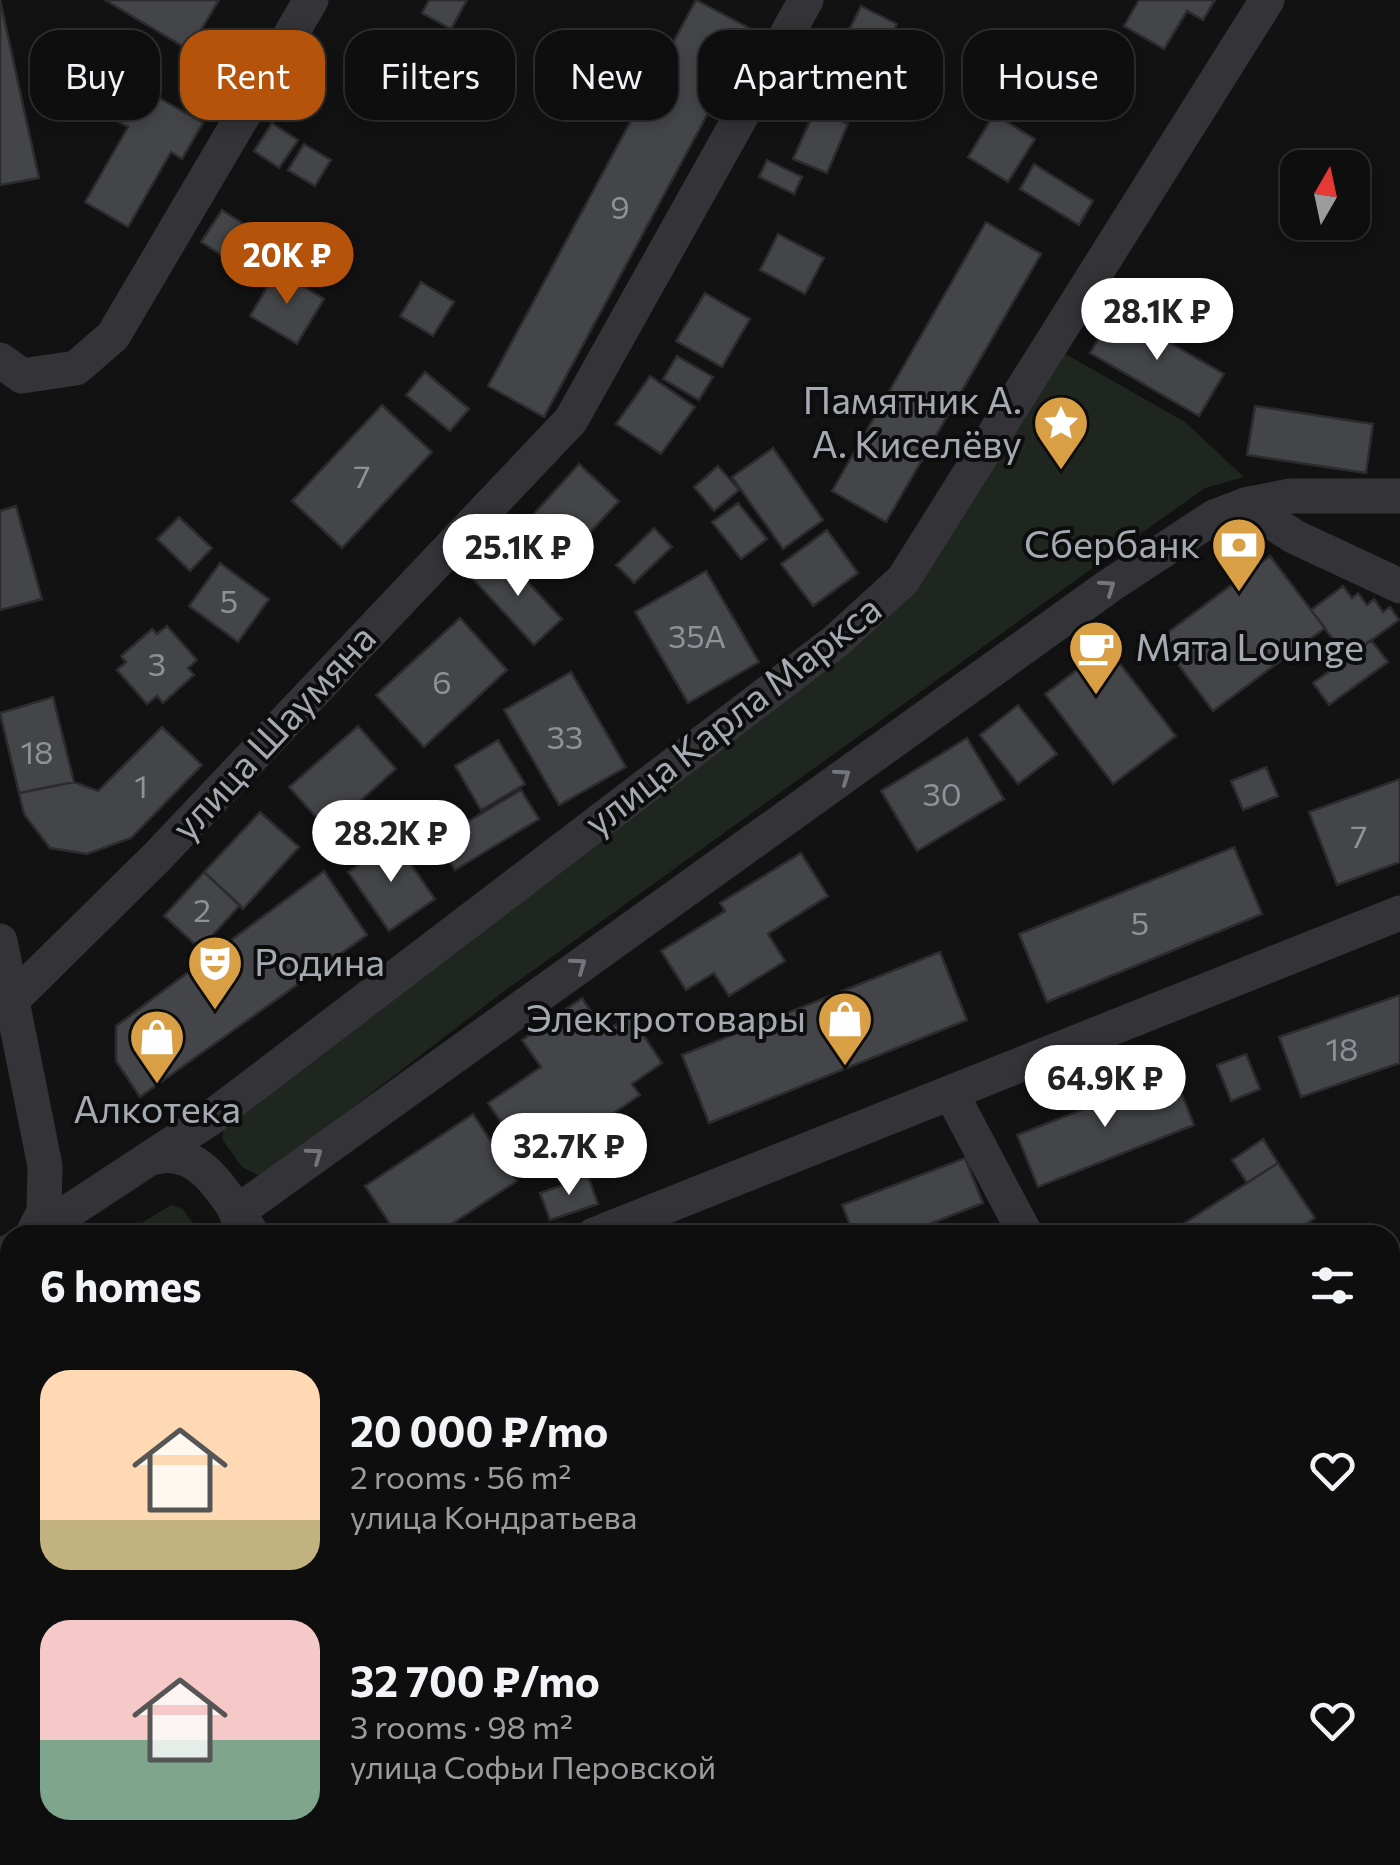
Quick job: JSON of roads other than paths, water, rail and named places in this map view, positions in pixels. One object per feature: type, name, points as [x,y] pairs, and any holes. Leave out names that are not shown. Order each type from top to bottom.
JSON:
[{"type":"street","points":[[0,360],[22,376],[76,368],[113,336],[311,0]]},
{"type":"street","name":"улица Шаумяна","points":[[12,1000],[157,858],[571,420],[806,0]]},
{"type":"street","name":"улица Карла Маркса","points":[[54,1215],[156,1157],[208,1120],[836,641],[903,580],[1267,0]]},
{"type":"street","points":[[156,1157],[179,1155],[200,1164],[245,1224],[1109,586],[1214,517],[1245,505],[1290,496],[1400,496]]},
{"type":"street","points":[[1245,505],[1296,536],[1400,586]]},
{"type":"street","points":[[620,1225],[1400,913]]},
{"type":"street","points":[[0,940],[54,1215]]},
{"type":"street","points":[[952,1095],[1021,1225]]},
{"type":"street","points":[[200,1164],[198,1140],[208,1120]]},
{"type":"place","name":"Памятник А. А. Киселёву","points":[[1061,472]]},
{"type":"place","name":"Сбербанк","points":[[1239,594]]},
{"type":"place","name":"Мята Lounge","points":[[1096,697]]},
{"type":"place","name":"Родина","points":[[215,1012]]},
{"type":"place","name":"Электротовары","points":[[845,1068]]},
{"type":"place","name":"Алкотека","points":[[157,1086]]}]
